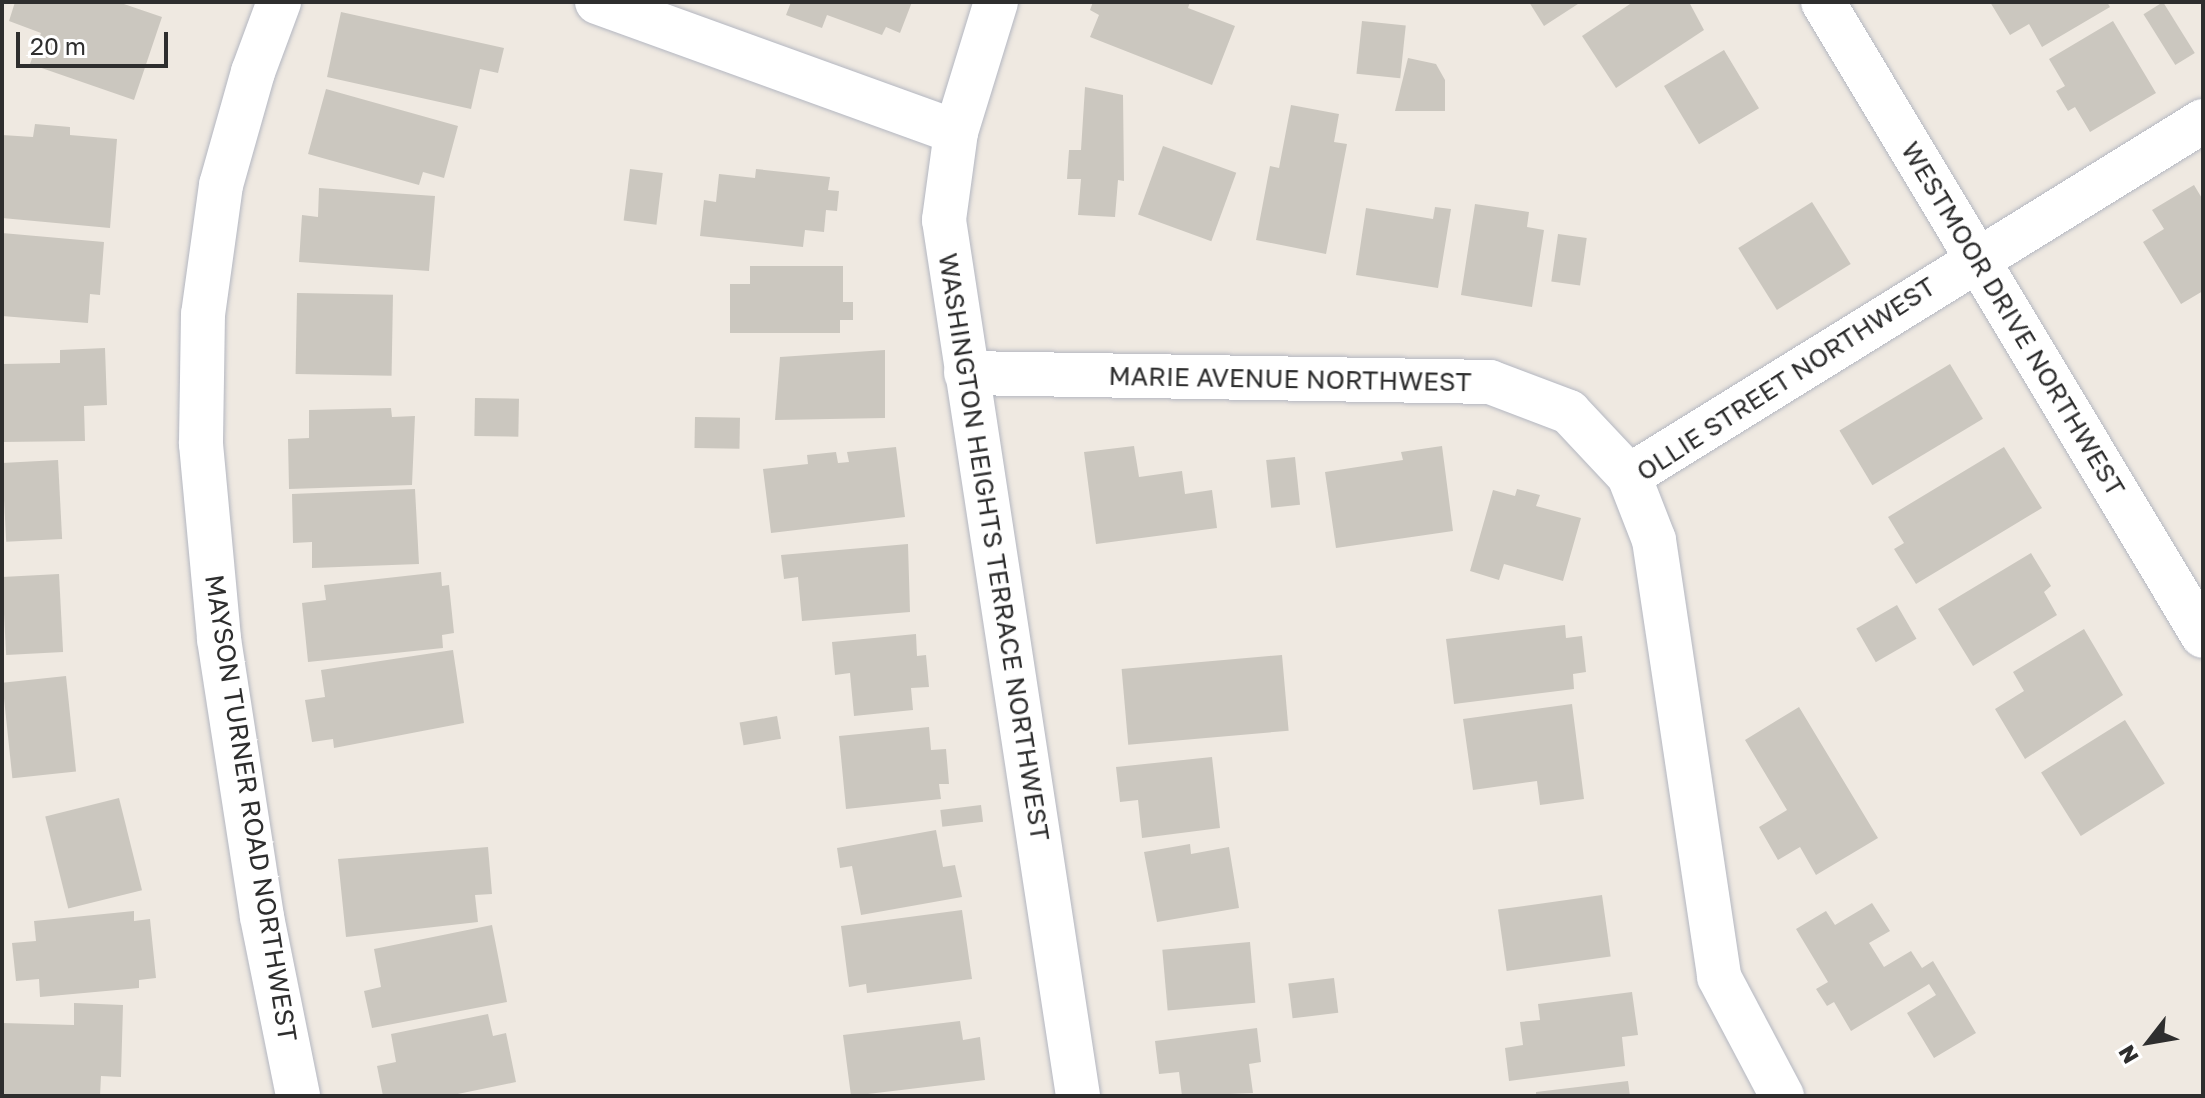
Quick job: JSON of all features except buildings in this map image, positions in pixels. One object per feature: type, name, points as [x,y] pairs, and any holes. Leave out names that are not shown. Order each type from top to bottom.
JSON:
[{"type":"street","name":"MAYSON TURNER ROAD NORTHWEST","points":[[279,2],[221,185],[203,314],[201,444],[219,639],[262,917],[298,1096]]},
{"type":"street","points":[[597,2],[956,132]]},
{"type":"street","name":"WASHINGTON HEIGHTS TERRACE NORTHWEST","points":[[996,2],[956,132],[944,220],[1078,1096]]},
{"type":"street","name":"WESTMOOR DRIVE NORTHWEST","points":[[1823,2],[2203,636]]},
{"type":"street","name":"OLLIE STREET NORTHWEST","points":[[1782,1096],[1719,977],[1654,540],[1629,476],[1976,257],[2203,121]]},
{"type":"street","name":"MARIE AVENUE NORTHWEST","points":[[966,373],[1490,382],[1569,412],[1629,476]]}]
